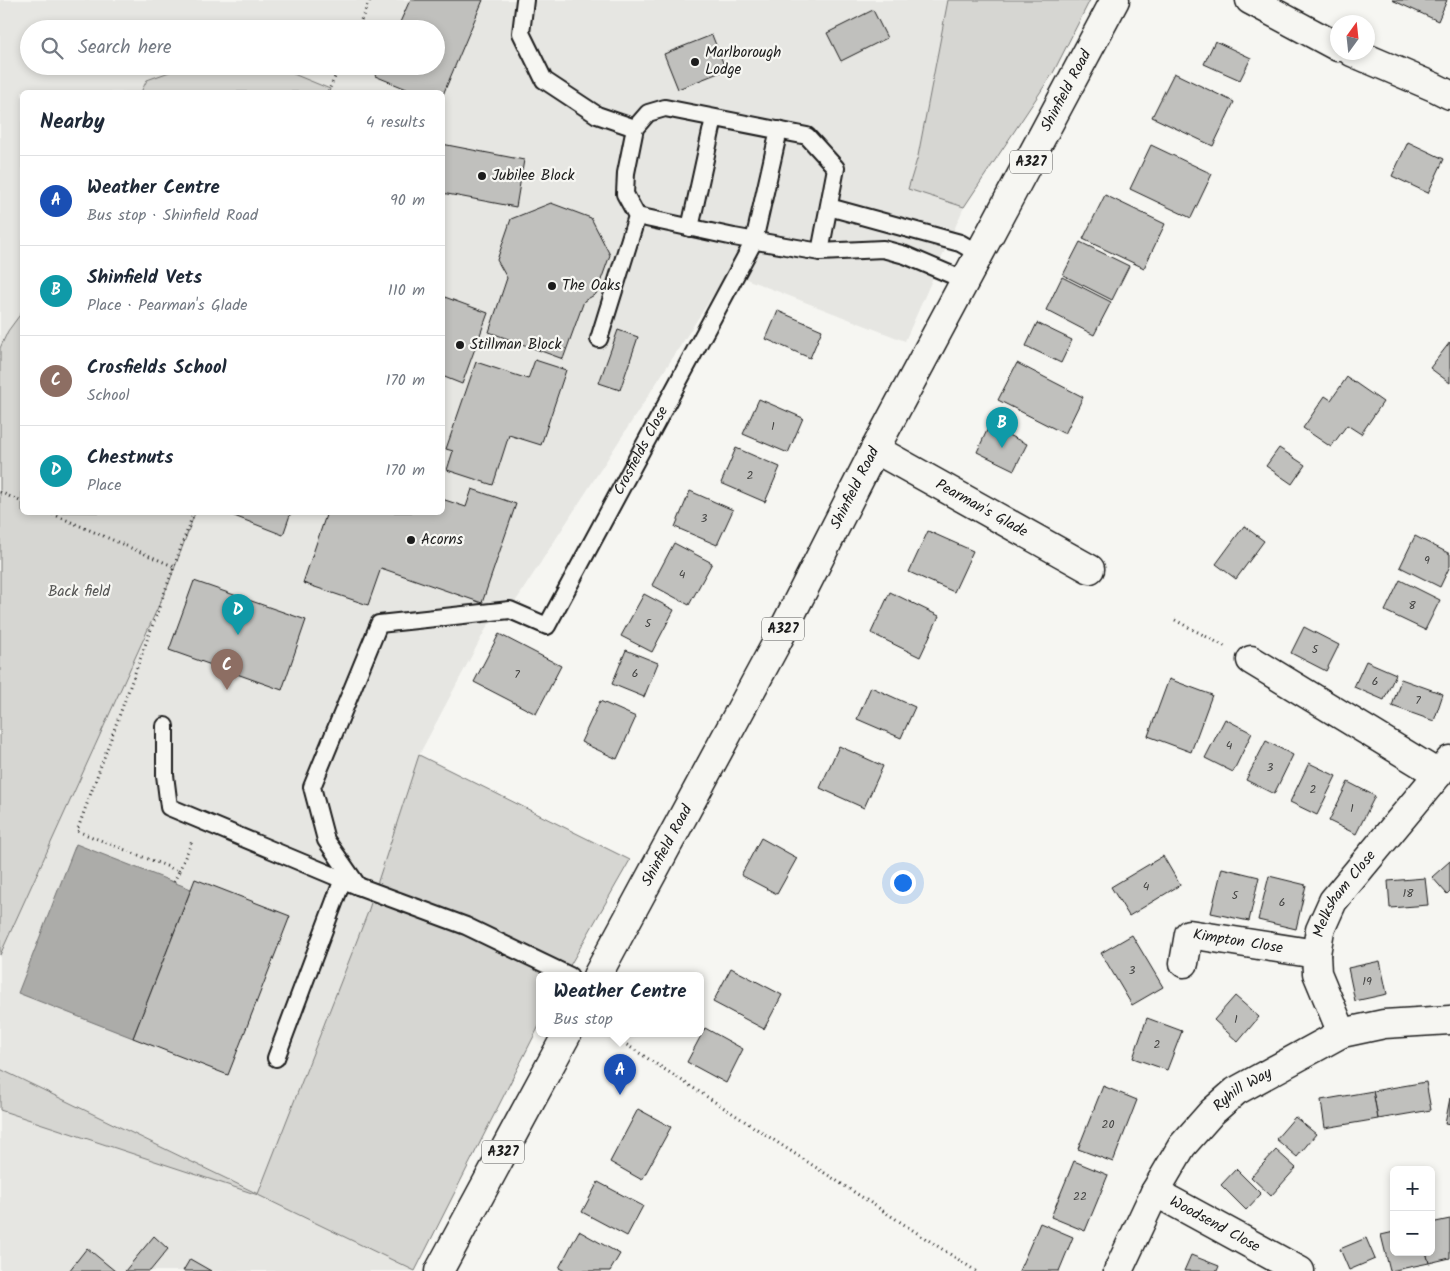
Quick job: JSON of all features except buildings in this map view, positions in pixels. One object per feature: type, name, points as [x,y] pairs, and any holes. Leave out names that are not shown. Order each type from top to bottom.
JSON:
[{"type":"street","name":"Shinfield Road","points":[[600,972],[776,644],[875,449],[1115,0]]},
{"type":"street","points":[[1250,0],[1330,42]]},
{"type":"street","points":[[1371,60],[1434,86],[1450,95]]},
{"type":"street","name":"Pearman's Glade","points":[[875,449],[1090,569]]},
{"type":"street","name":"Melksham Close","points":[[1251,660],[1444,767],[1333,901],[1320,930],[1316,954],[1317,973],[1342,1033]]},
{"type":"street","name":"Kimpton Close","points":[[1184,963],[1189,934],[1316,954]]},
{"type":"street","name":"Ryhill Way","points":[[1118,1271],[1155,1192],[1182,1146],[1212,1112],[1236,1091],[1342,1033],[1384,1024],[1450,1020]]},
{"type":"street","name":"A327","points":[[439,1271],[565,1037]]},
{"type":"street","name":"Woodsend Close","points":[[1155,1192],[1300,1271]]},
{"type":"lane","points":[[525,0],[521,33],[544,80],[597,115],[635,128]]},
{"type":"lane","points":[[599,339],[637,216],[625,194],[626,172],[635,128],[648,112],[665,108],[807,136],[836,168],[820,252]]},
{"type":"lane","points":[[690,228],[714,118]]},
{"type":"lane","points":[[754,241],[779,130]]},
{"type":"lane","points":[[829,207],[960,243],[980,255]]},
{"type":"lane","points":[[637,216],[754,241],[820,252],[883,249],[905,254],[966,281]]},
{"type":"lane","name":"Crosfields Close","points":[[351,883],[326,840],[312,787],[380,624],[510,610],[547,626],[754,241]]},
{"type":"lane","points":[[165,726],[165,775],[169,807],[351,883],[466,926],[562,972]]},
{"type":"lane","points":[[276,1058],[351,883]]},
{"type":"path","points":[[361,20],[370,0]]},
{"type":"path","points":[[329,90],[336,75]]},
{"type":"path","points":[[0,492],[20,501]]},
{"type":"path","points":[[55,515],[175,567]]},
{"type":"path","points":[[179,871],[77,831],[193,515]]},
{"type":"path","points":[[1176,620],[1251,660]]},
{"type":"path","points":[[174,882],[201,821]]},
{"type":"path","points":[[615,1037],[976,1271]]},
{"type":"shaded area","points":[[0,0],[1090,0],[1053,73],[964,207],[905,341],[728,272],[510,610],[488,625],[419,755],[630,860],[543,972],[536,972],[536,1032],[415,1271],[0,1271],[0,1110],[253,1192],[0,1069]]},
{"type":"shaded area","points":[[76,844],[191,889],[133,1038],[18,993]]},
{"type":"green space","points":[[948,0],[1090,0],[1053,73],[964,207],[908,189],[918,156]]},
{"type":"green space","points":[[161,75],[296,75],[330,89],[142,90],[147,80]]},
{"type":"green space","name":"Back field","points":[[20,315],[20,515],[194,515],[169,583],[0,955],[0,348],[8,331]]},
{"type":"green space","points":[[419,755],[630,860],[566,972],[536,972],[536,1032],[415,1271],[258,1195],[0,1110],[0,1069],[258,1194],[368,912]]},
{"type":"place","name":"Marlborough Lodge","points":[[695,62]]},
{"type":"place","name":"Jubilee Block","points":[[482,176]]},
{"type":"place","name":"The Oaks","points":[[552,286]]},
{"type":"place","name":"Stillman Block","points":[[460,345]]},
{"type":"place","name":"Shinfield Vets","points":[[1002,448]]},
{"type":"place","name":"Acorns","points":[[411,540]]},
{"type":"place","name":"Chestnuts","points":[[238,635]]},
{"type":"place","name":"Crosfields School","points":[[227,690]]},
{"type":"place","name":"Weather Centre","points":[[620,1095]]}]
